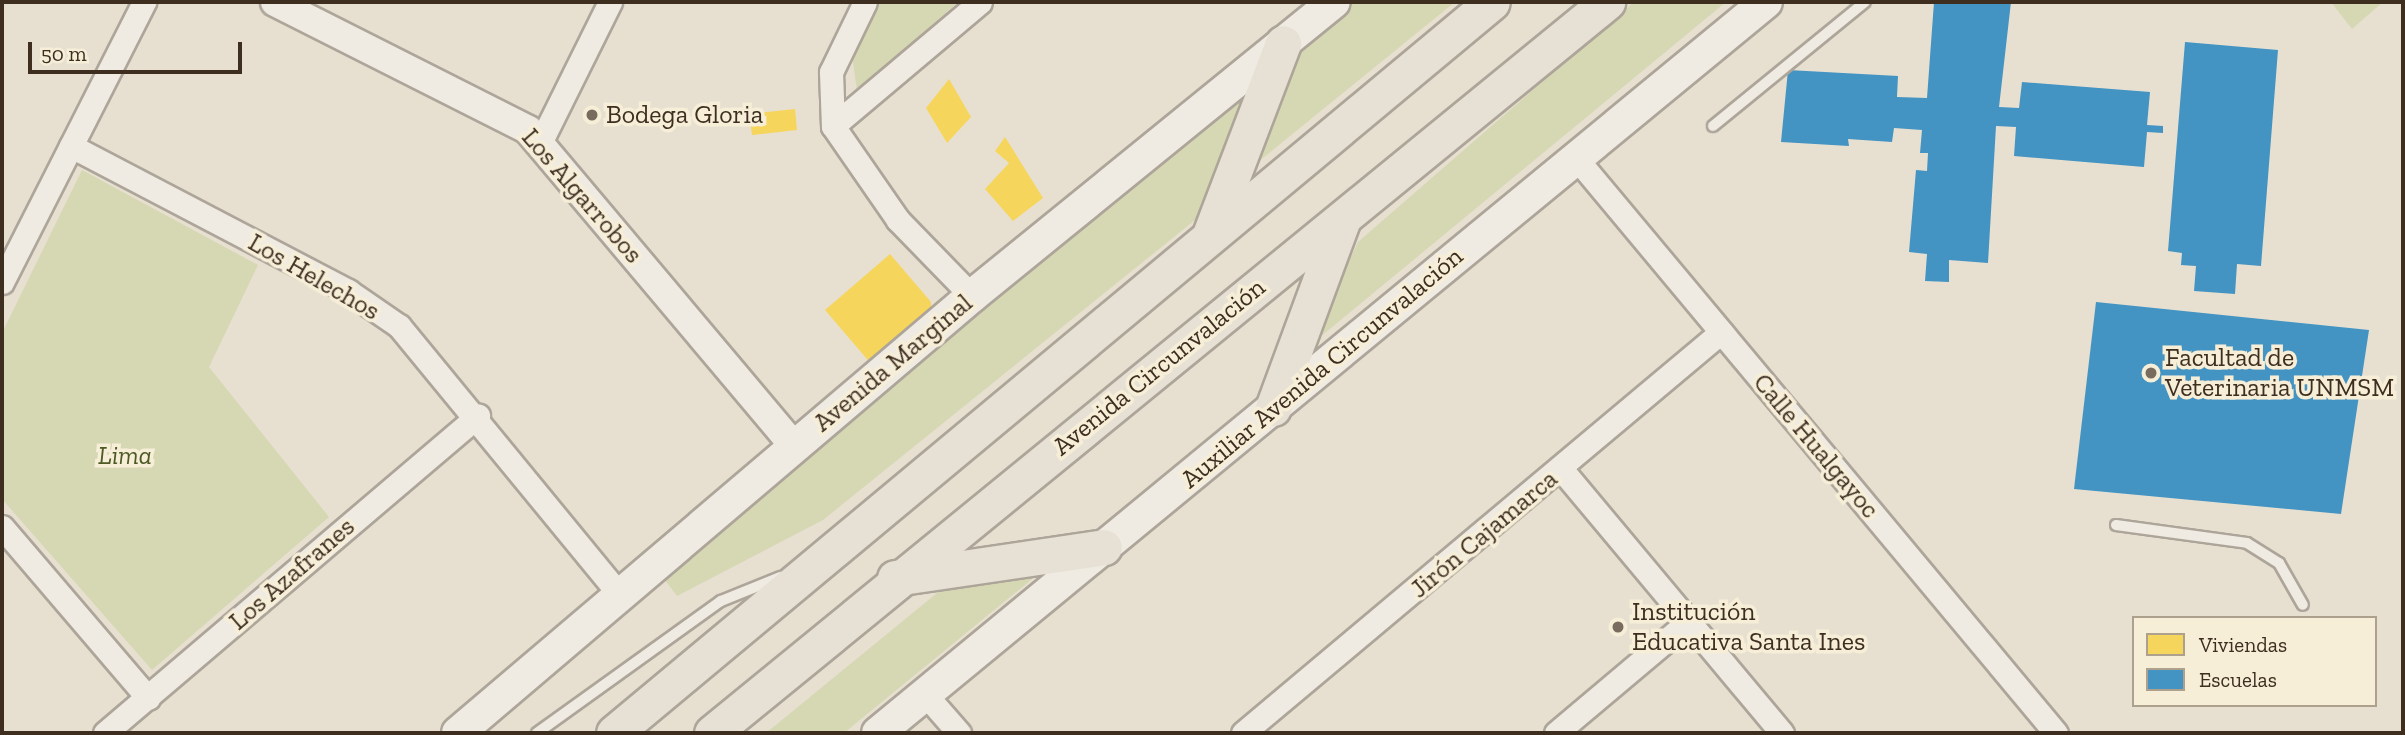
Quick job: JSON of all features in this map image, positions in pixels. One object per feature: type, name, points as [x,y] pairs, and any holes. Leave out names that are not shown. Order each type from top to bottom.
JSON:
[{"type":"main road","name":"Avenida Marginal","points":[[458,733],[618,593],[972,296],[1334,2]]},
{"type":"main road","points":[[614,733],[811,565],[1492,2]]},
{"type":"main road","name":"Avenida Circunvalación","points":[[712,733],[895,578],[1342,221],[1607,2]]},
{"type":"main road","name":"Auxiliar Avenida Circunvalación","points":[[878,733],[1766,2]]},
{"type":"main road","points":[[1209,235],[1283,43]]},
{"type":"main road","points":[[1273,408],[1342,221]]},
{"type":"main road","points":[[895,578],[1104,547]]},
{"type":"main road","points":[[743,733],[773,680]]},
{"type":"street","points":[[2,282],[144,2]]},
{"type":"street","name":"Los Algarrobos","points":[[275,2],[503,112],[540,143],[794,446]]},
{"type":"street","points":[[540,143],[610,2]]},
{"type":"street","points":[[865,2],[831,72],[833,126],[898,220],[972,296]]},
{"type":"street","points":[[833,126],[980,2]]},
{"type":"street","name":"Los Helechos","points":[[71,146],[348,291],[399,326],[478,415],[618,593]]},
{"type":"street","name":"Calle Hualgayoc","points":[[1576,158],[2056,733]]},
{"type":"street","name":"Jirón Cajamarca","points":[[1243,733],[1562,470],[1721,332]]},
{"type":"street","name":"Los Azafranes","points":[[105,733],[478,415]]},
{"type":"street","points":[[1562,470],[1782,733]]},
{"type":"street","points":[[2,527],[148,698]]},
{"type":"street","points":[[1556,733],[1688,622]]},
{"type":"street","points":[[925,694],[959,733]]},
{"type":"lane","points":[[1713,126],[1865,2]]},
{"type":"lane","points":[[2116,525],[2246,543],[2279,563],[2303,605]]},
{"type":"lane","points":[[537,733],[721,601],[811,565]]},
{"type":"green space","points":[[879,2],[958,2],[857,91],[852,55]]},
{"type":"green space","points":[[1349,2],[1455,2],[1247,171],[1279,79],[1312,32]]},
{"type":"green space","points":[[1634,2],[1726,2],[1308,347],[1358,242]]},
{"type":"green space","points":[[2331,2],[2383,2],[2352,29]]},
{"type":"green space","points":[[1246,88],[1253,94],[1195,220],[823,520],[677,596],[665,580]]},
{"type":"green space","name":"Lima","points":[[82,170],[258,265],[209,367],[329,517],[152,670],[2,499],[2,333]]},
{"type":"green space","points":[[1059,557],[844,733],[766,733],[948,584]]},
{"type":"building: Viviendas","points":[[949,79],[971,117],[947,143],[926,108]]},
{"type":"building: Viviendas","points":[[795,109],[797,130],[752,135],[749,114]]},
{"type":"building: Viviendas","points":[[1005,137],[1043,198],[1013,221],[985,189],[1009,163],[995,151]]},
{"type":"building: Viviendas","points":[[890,254],[931,302],[931,314],[872,365],[825,310]]},
{"type":"building: Escuelas","points":[[1934,2],[2011,2],[1999,107],[2019,108],[2022,82],[2150,92],[2147,125],[2163,126],[2163,133],[2147,132],[2144,167],[2014,156],[2016,127],[1996,126],[1988,263],[1949,260],[1949,282],[1925,281],[1927,254],[1909,252],[1916,170],[1927,171],[1928,153],[1920,153],[1922,130],[1894,128],[1892,142],[1848,139],[1849,146],[1781,142],[1788,70],[1898,76],[1897,97],[1927,98]]},
{"type":"building: Escuelas","points":[[2185,42],[2278,50],[2261,266],[2237,264],[2235,294],[2194,291],[2196,266],[2181,265],[2182,253],[2168,251]]},
{"type":"building: Escuelas","points":[[2096,302],[2369,330],[2341,514],[2074,489]]},
{"type":"place","name":"Bodega Gloria","points":[[592,115]]},
{"type":"place","name":"Facultad de Veterinaria UNMSM","points":[[2151,373]]},
{"type":"place","name":"Institución Educativa Santa Ines","points":[[1618,627]]}]
